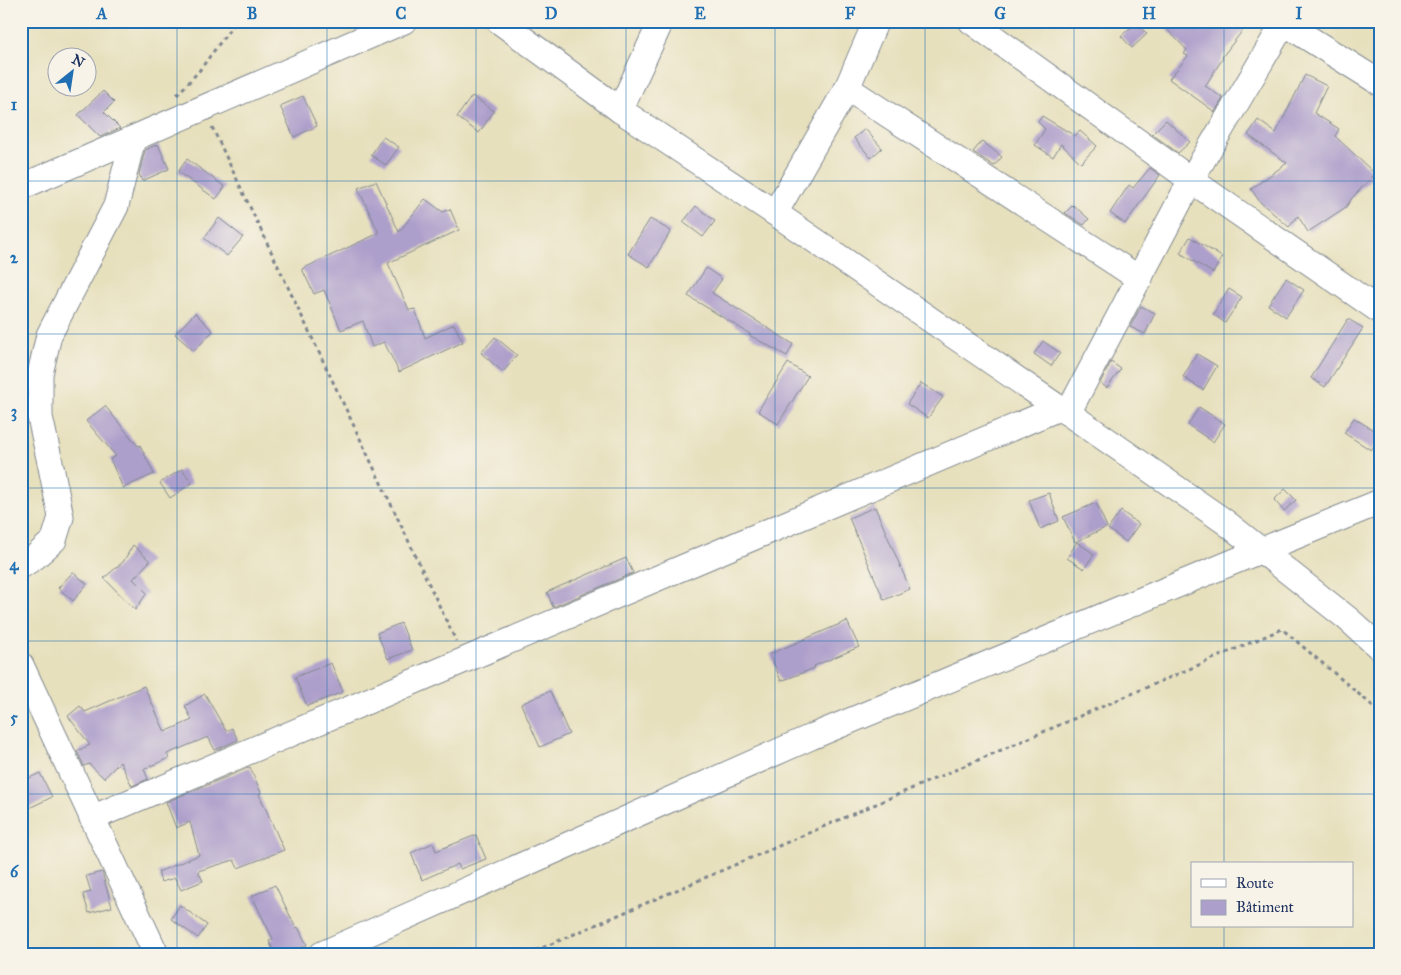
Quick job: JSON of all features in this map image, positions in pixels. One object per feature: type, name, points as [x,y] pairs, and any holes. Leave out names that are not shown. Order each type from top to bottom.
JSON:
[{"type":"street","points":[[21,187],[404,21]]},
{"type":"street","points":[[499,21],[620,110],[775,213],[1224,521],[1348,619],[1380,648]]},
{"type":"street","points":[[775,213],[847,88],[876,21]]},
{"type":"street","points":[[971,21],[1191,180],[1380,311]]},
{"type":"street","points":[[92,818],[1064,411],[1140,278],[1191,180],[1283,22],[1380,83]]},
{"type":"street","points":[[620,110],[658,28]]},
{"type":"street","points":[[847,88],[1140,278]]},
{"type":"street","points":[[21,566],[35,557],[54,540],[61,517],[40,417],[40,374],[49,335],[116,206],[133,139]]},
{"type":"street","points":[[322,954],[811,737],[1380,502]]},
{"type":"street","points":[[21,665],[156,954]]},
{"type":"path","points":[[173,98],[199,72],[236,21]]},
{"type":"path","points":[[203,109],[466,661]]},
{"type":"path","points":[[528,954],[1282,629],[1380,712]]},
{"type":"building","points":[[1159,21],[1250,21],[1222,57],[1205,86],[1223,98],[1215,112],[1169,79],[1188,56],[1184,54],[1187,50]]},
{"type":"building","points":[[1136,23],[1147,34],[1132,48],[1121,36]]},
{"type":"building","points":[[1305,75],[1327,86],[1314,113],[1339,129],[1335,136],[1375,174],[1346,207],[1308,232],[1298,216],[1289,227],[1260,202],[1251,189],[1287,163],[1248,135],[1258,120],[1276,133]]},
{"type":"building","points":[[103,91],[114,102],[104,112],[120,128],[100,137],[78,115],[98,98]]},
{"type":"building","points":[[303,96],[317,126],[294,137],[280,106]]},
{"type":"building","points":[[472,96],[494,111],[479,133],[457,117]]},
{"type":"building","points":[[1042,116],[1075,136],[1080,131],[1097,146],[1081,163],[1061,144],[1053,157],[1035,145],[1045,129],[1038,122]]},
{"type":"building","points":[[1166,120],[1190,142],[1178,153],[1152,134]]},
{"type":"building","points":[[865,129],[882,148],[871,158],[854,138]]},
{"type":"building","points":[[383,137],[399,147],[386,165],[371,155]]},
{"type":"building","points":[[982,141],[1002,157],[994,166],[973,152]]},
{"type":"building","points":[[158,144],[169,169],[142,181],[139,174],[145,150]]},
{"type":"building","points":[[187,159],[225,187],[216,199],[178,172]]},
{"type":"building","points":[[1150,168],[1160,175],[1125,224],[1110,213],[1129,185],[1133,188]]},
{"type":"building","points":[[376,181],[399,232],[425,199],[443,212],[450,209],[459,230],[388,263],[409,310],[415,309],[425,338],[454,324],[463,342],[399,372],[384,342],[372,347],[363,321],[341,330],[324,290],[314,294],[302,269],[379,233],[358,188]]},
{"type":"building","points":[[1073,205],[1089,219],[1084,225],[1065,213]]},
{"type":"building","points":[[696,206],[715,221],[703,237],[683,222]]},
{"type":"building","points":[[219,218],[243,237],[227,256],[204,238]]},
{"type":"building","points":[[650,219],[671,231],[649,267],[628,254]]},
{"type":"building","points":[[1190,237],[1222,257],[1213,273],[1180,253]]},
{"type":"building","points":[[706,268],[722,279],[712,293],[793,344],[787,356],[749,335],[688,296]]},
{"type":"building","points":[[1286,278],[1304,290],[1286,317],[1268,305]]},
{"type":"building","points":[[1229,289],[1242,297],[1225,323],[1213,314]]},
{"type":"building","points":[[1141,306],[1155,313],[1145,334],[1130,327]]},
{"type":"building","points":[[195,313],[213,331],[194,351],[175,334]]},
{"type":"building","points":[[1348,319],[1363,328],[1325,387],[1311,378]]},
{"type":"building","points":[[495,337],[517,355],[503,372],[481,353]]},
{"type":"building","points":[[1043,341],[1060,353],[1051,366],[1034,354]]},
{"type":"building","points":[[1197,354],[1217,366],[1203,390],[1183,377]]},
{"type":"building","points":[[1111,362],[1121,369],[1107,388],[1100,383]]},
{"type":"building","points":[[788,363],[808,376],[778,424],[758,411]]},
{"type":"building","points":[[921,383],[943,397],[928,418],[907,404]]},
{"type":"building","points":[[105,406],[138,446],[140,445],[154,474],[123,488],[110,459],[116,456],[86,421]]},
{"type":"building","points":[[1199,407],[1225,424],[1213,442],[1188,425]]},
{"type":"building","points":[[1354,418],[1380,434],[1371,450],[1344,433]]},
{"type":"building","points":[[182,469],[192,483],[170,498],[160,483]]},
{"type":"building","points":[[1285,489],[1296,500],[1284,511],[1274,500]]},
{"type":"building","points":[[1049,493],[1059,521],[1040,529],[1029,500]]},
{"type":"building","points":[[1096,503],[1107,527],[1075,542],[1063,517]]},
{"type":"building","points":[[875,507],[910,589],[884,600],[849,518]]},
{"type":"building","points":[[1121,511],[1139,524],[1126,542],[1108,529]]},
{"type":"building","points":[[1077,542],[1094,554],[1084,569],[1067,558]]},
{"type":"building","points":[[133,545],[150,561],[133,579],[147,593],[135,610],[104,578],[123,562]]},
{"type":"building","points":[[626,558],[633,573],[553,607],[547,592]]},
{"type":"building","points":[[73,572],[87,584],[73,601],[58,588]]},
{"type":"building","points":[[847,621],[859,647],[814,666],[815,668],[781,681],[770,654]]},
{"type":"building","points":[[401,623],[412,650],[388,659],[377,633]]},
{"type":"building","points":[[331,663],[343,692],[307,706],[295,677]]},
{"type":"building","points":[[144,686],[165,732],[192,720],[185,706],[205,694],[226,731],[232,728],[238,740],[215,750],[208,737],[167,754],[169,758],[144,769],[148,779],[132,786],[120,762],[104,778],[89,764],[84,766],[77,751],[90,745],[68,716],[80,706],[85,712]]},
{"type":"building","points":[[550,691],[569,734],[540,747],[521,704]]},
{"type":"building","points":[[250,767],[261,793],[259,794],[284,850],[238,868],[234,860],[198,871],[203,881],[181,890],[175,878],[161,882],[158,872],[199,855],[190,822],[176,828],[166,802]]},
{"type":"building","points":[[40,773],[52,797],[21,812],[21,782]]},
{"type":"building","points":[[476,835],[486,859],[460,869],[458,864],[422,880],[411,853],[433,843],[436,851]]},
{"type":"building","points":[[102,872],[112,907],[89,913],[83,894],[91,892],[86,876]]},
{"type":"building","points":[[275,885],[296,928],[298,927],[307,945],[288,954],[275,954],[269,941],[273,939],[252,896]]},
{"type":"building","points":[[180,905],[207,925],[198,938],[171,919]]}]
